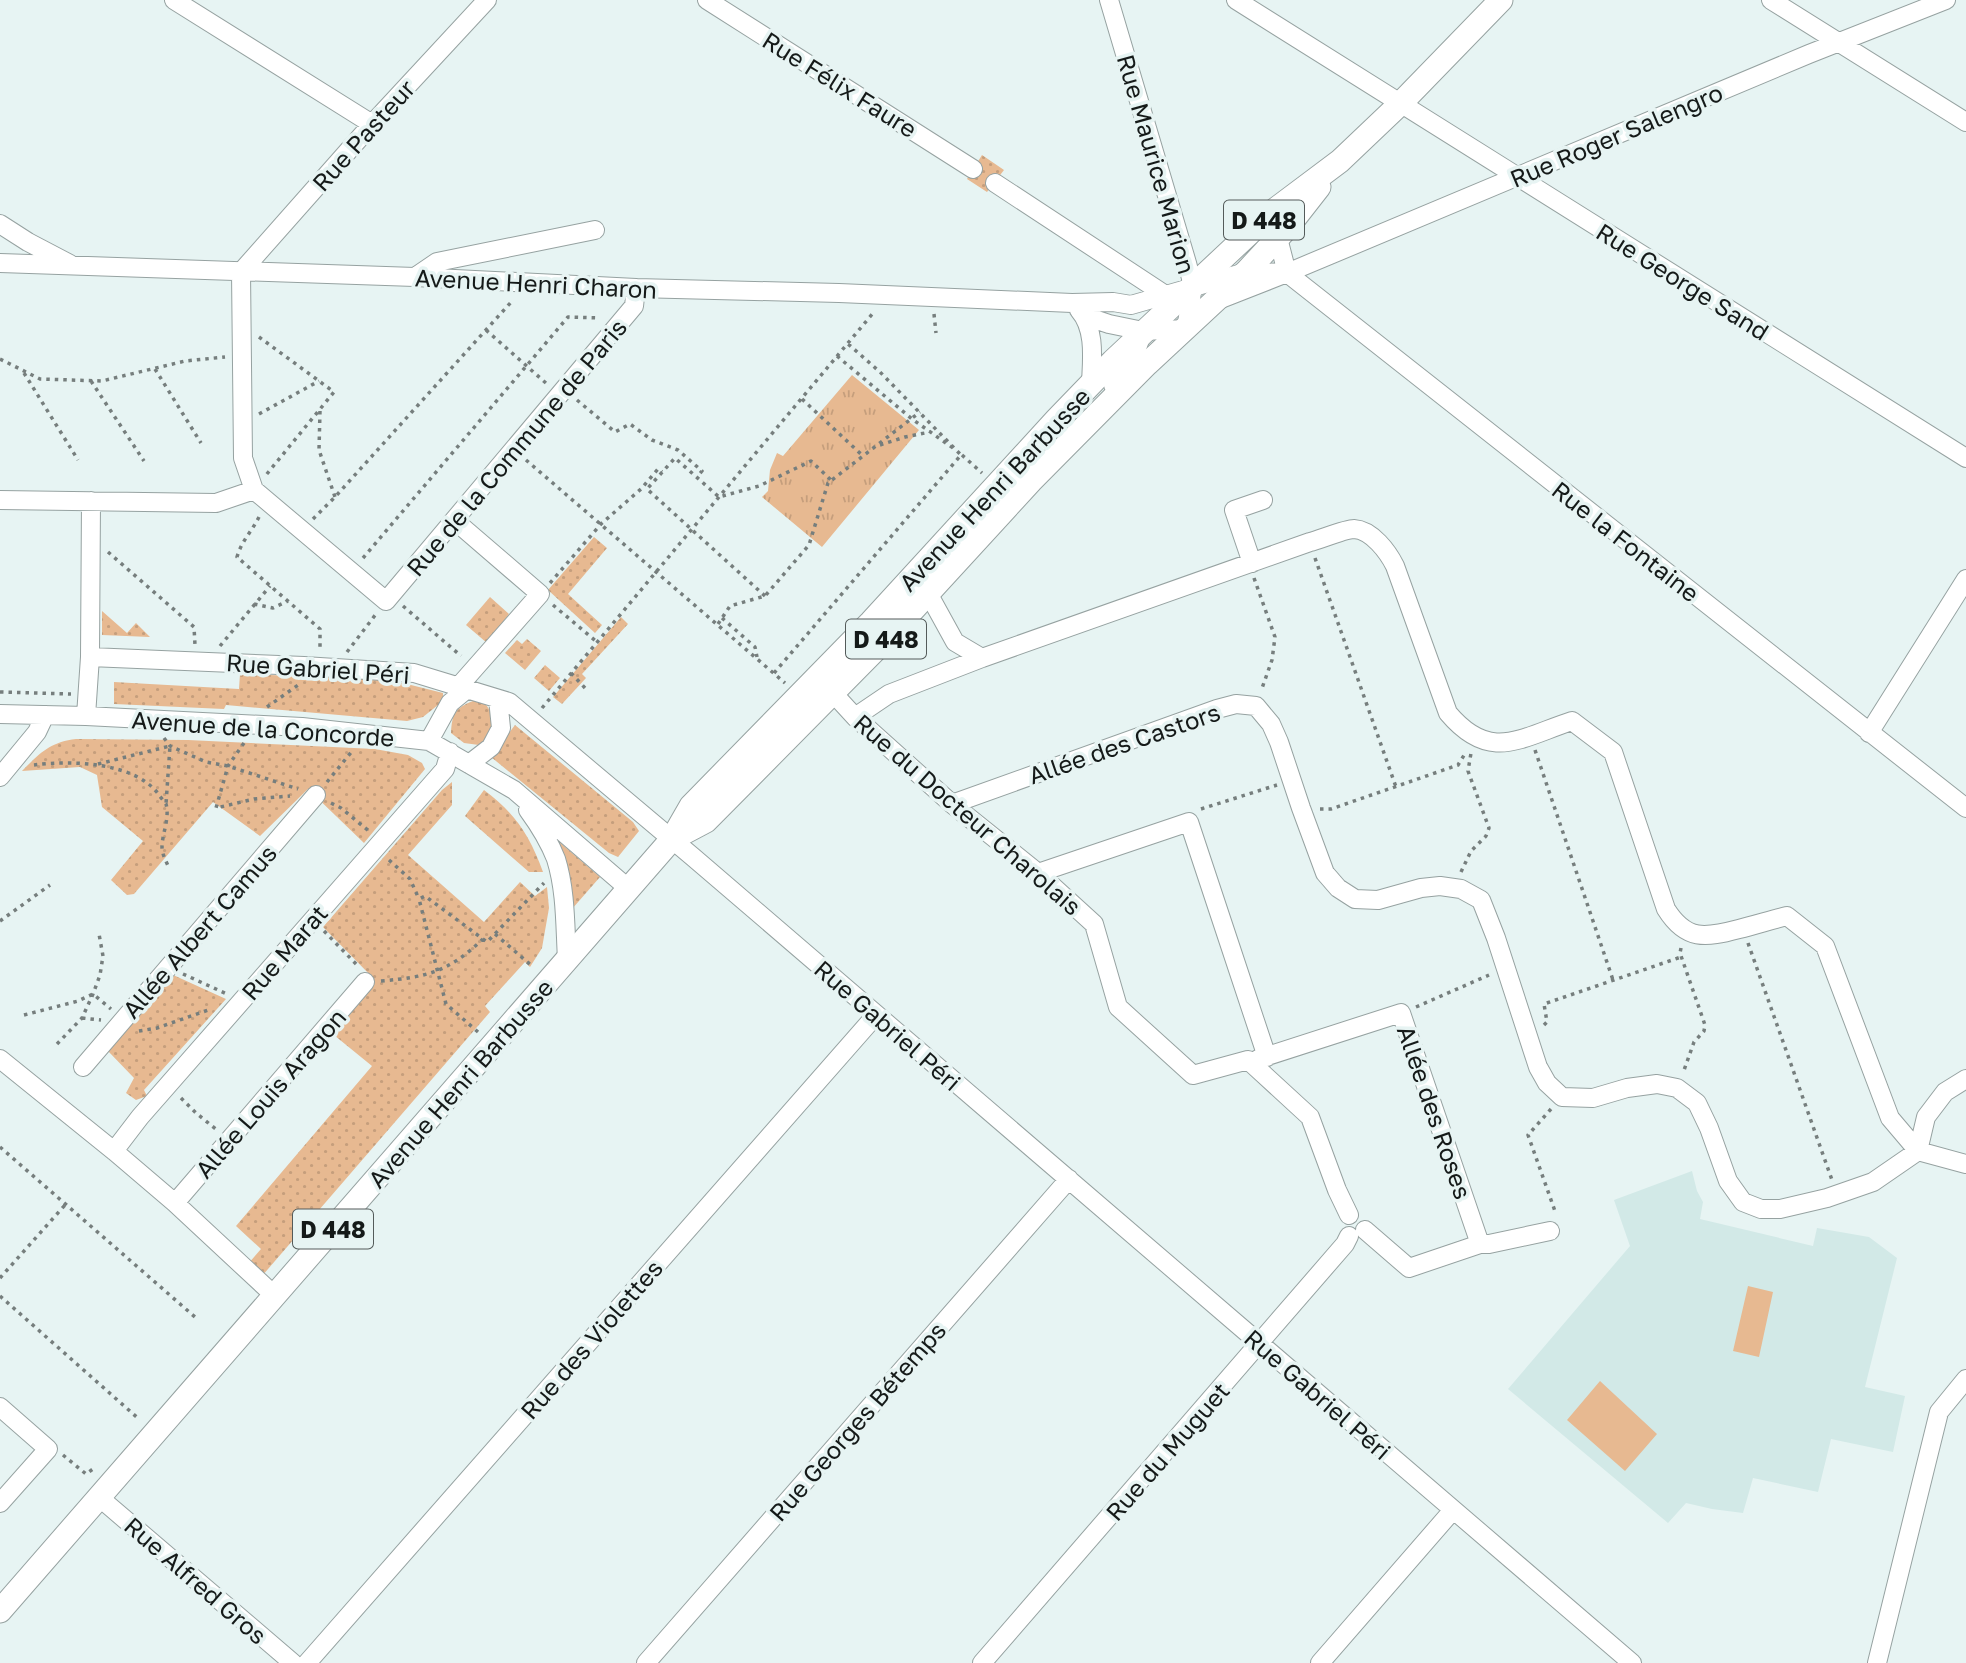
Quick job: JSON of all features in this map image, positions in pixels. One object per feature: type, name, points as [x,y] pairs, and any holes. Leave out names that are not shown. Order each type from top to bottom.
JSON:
[{"type":"main road","name":"Avenue Henri Barbusse","points":[[0,1611],[672,839],[691,806],[871,622],[1091,383],[1143,331],[1272,212],[1339,161],[1401,103],[1501,0]]},
{"type":"main road","name":"Avenue Henri Barbusse","points":[[672,839],[706,821],[833,693],[1031,481],[1147,364],[1246,272],[1278,238],[1339,161]]},
{"type":"street","points":[[174,0],[372,124]]},
{"type":"street","name":"Rue Pasteur","points":[[240,272],[487,0]]},
{"type":"street","name":"Rue Félix Faure","points":[[707,0],[973,169]]},
{"type":"street","name":"Rue Maurice Marion","points":[[1109,0],[1193,286],[1186,329]]},
{"type":"street","name":"Rue George Sand","points":[[1236,0],[1966,458]]},
{"type":"street","points":[[1772,0],[1966,122]]},
{"type":"street","name":"Rue Roger Salengro","points":[[1215,302],[1946,0]]},
{"type":"street","points":[[995,183],[1167,296]]},
{"type":"street","points":[[0,224],[74,266]]},
{"type":"street","points":[[415,277],[437,262],[595,230]]},
{"type":"street","points":[[1278,238],[1287,273]]},
{"type":"street","name":"Avenue Henri Charon","points":[[0,263],[415,277],[636,288],[1072,303],[1113,302],[1131,305],[1193,286]]},
{"type":"street","points":[[240,272],[243,458],[261,496],[351,572],[388,598]]},
{"type":"street","name":"Rue Roger Salengro","points":[[1193,286],[1246,272],[1287,273]]},
{"type":"street","name":"Rue la Fontaine","points":[[1287,273],[1966,808]]},
{"type":"street","name":"Rue de la Commune de Paris","points":[[388,598],[634,306],[636,288]]},
{"type":"street","points":[[1072,303],[1085,316],[1109,324],[1143,331],[1186,329]]},
{"type":"street","points":[[1087,426],[1130,364],[1143,331],[1131,305]]},
{"type":"street","points":[[1085,316],[1091,338],[1091,383]]},
{"type":"street","points":[[0,500],[216,503],[261,496]]},
{"type":"street","points":[[1250,563],[1234,510],[1263,500]]},
{"type":"street","points":[[86,716],[90,657],[91,501]]},
{"type":"street","points":[[429,741],[450,703],[475,668],[540,594],[454,520]]},
{"type":"street","points":[[855,717],[890,694],[982,657],[1310,542],[1354,529],[1367,534],[1389,553],[1448,713],[1460,728],[1491,743],[1510,742],[1572,721],[1613,752],[1666,909],[1673,920],[1696,934],[1712,936],[1787,916],[1825,946],[1890,1118],[1918,1152],[1966,1164]]},
{"type":"street","points":[[1869,733],[1966,579]]},
{"type":"street","points":[[928,593],[955,642],[982,657]]},
{"type":"street","name":"Rue Gabriel Péri","points":[[90,657],[414,673],[509,702],[1632,1663]]},
{"type":"street","name":"Rue du Docteur Charolais","points":[[833,693],[855,717],[952,804],[1038,873],[1094,924],[1118,1007],[1193,1075],[1248,1060]]},
{"type":"street","points":[[469,764],[491,747],[501,728],[498,699]]},
{"type":"street","name":"Allée des Castors","points":[[952,804],[1217,709],[1236,704],[1256,706],[1271,724],[1325,873],[1338,888],[1355,899],[1378,900],[1421,888],[1454,888]]},
{"type":"street","name":"Avenue de la Concorde","points":[[0,714],[256,724],[429,741],[513,790],[629,888]]},
{"type":"street","points":[[3,773],[37,732],[46,715]]},
{"type":"street","name":"Rue Marat","points":[[114,1151],[168,1085],[445,769],[450,752]]},
{"type":"street","name":"Avenue de la Concorde","points":[[513,790],[541,829],[555,859],[563,891],[567,959]]},
{"type":"street","name":"Allée Albert Camus","points":[[83,1067],[316,795]]},
{"type":"street","points":[[1038,873],[1189,822],[1267,1057]]},
{"type":"street","points":[[1454,888],[1461,888],[1481,900],[1538,1067],[1547,1083],[1562,1097],[1593,1098],[1627,1088],[1657,1084],[1678,1088],[1697,1103],[1728,1181],[1743,1202],[1761,1209],[1780,1209],[1837,1195],[1873,1182],[1918,1152],[1926,1117],[1945,1092],[1966,1079]]},
{"type":"street","name":"Allée Louis Aragon","points":[[175,1203],[365,982]]},
{"type":"street","name":"Allée des Roses","points":[[1248,1060],[1267,1057],[1401,1013],[1480,1244]]},
{"type":"street","name":"Rue des Violettes","points":[[307,1663],[876,1015]]},
{"type":"street","points":[[0,1059],[175,1203],[275,1296]]},
{"type":"street","points":[[1248,1060],[1310,1117],[1349,1215],[1357,1214],[1365,1222],[1357,1233],[1409,1268],[1480,1244],[1550,1231]]},
{"type":"street","name":"Rue Georges Bétemps","points":[[646,1663],[1069,1179]]},
{"type":"street","name":"Rue du Muguet","points":[[982,1663],[1357,1233]]},
{"type":"street","points":[[1877,1663],[1939,1412],[1966,1379]]},
{"type":"street","points":[[0,1408],[48,1449],[0,1503]]},
{"type":"street","name":"Rue Alfred Gros","points":[[106,1491],[293,1663]]},
{"type":"street","points":[[1320,1663],[1452,1510]]},
{"type":"path","points":[[302,530],[529,282]]},
{"type":"path","points":[[531,721],[888,295]]},
{"type":"path","points":[[351,572],[568,317],[623,319]]},
{"type":"path","points":[[241,324],[334,392],[261,496],[252,531],[240,546],[237,557],[320,629],[320,667]]},
{"type":"path","points":[[486,330],[527,366],[615,432],[630,424],[652,440],[678,450],[702,471],[697,477]]},
{"type":"path","points":[[847,343],[880,372],[961,455]]},
{"type":"path","points":[[0,359],[40,379],[102,381],[185,361],[242,356]]},
{"type":"path","points":[[837,356],[997,485]]},
{"type":"path","points":[[155,369],[201,443]]},
{"type":"path","points":[[23,371],[78,460]]},
{"type":"path","points":[[91,381],[145,461]]},
{"type":"path","points":[[242,423],[318,381]]},
{"type":"path","points":[[802,399],[863,456]]},
{"type":"path","points":[[320,409],[319,450],[335,497]]},
{"type":"path","points":[[717,624],[730,606],[765,596],[809,545],[828,483],[920,412]]},
{"type":"path","points":[[874,447],[930,432]]},
{"type":"path","points":[[514,449],[800,696]]},
{"type":"path","points":[[774,673],[961,455]]},
{"type":"path","points":[[719,496],[675,458],[647,489],[765,596]]},
{"type":"path","points":[[719,496],[759,486],[811,461],[831,480]]},
{"type":"path","points":[[597,642],[540,594],[601,524],[641,489],[658,469],[662,472]]},
{"type":"path","points":[[92,538],[194,627],[201,661]]},
{"type":"path","points":[[1310,542],[1396,786]]},
{"type":"path","points":[[1250,563],[1275,637],[1272,660],[1256,706]]},
{"type":"path","points":[[201,661],[270,586]]},
{"type":"path","points":[[367,734],[316,795],[254,800],[216,808],[228,766],[266,708],[320,667],[388,598],[475,668]]},
{"type":"path","points":[[254,604],[273,608],[288,601]]},
{"type":"path","points":[[722,618],[755,647],[757,659]]},
{"type":"path","points":[[571,673],[585,688]]},
{"type":"path","points":[[0,692],[87,695]]},
{"type":"path","points":[[149,719],[170,746],[206,762],[228,766],[316,795],[341,808],[410,879],[419,899],[446,1004],[493,1045]]},
{"type":"path","points":[[1530,735],[1613,980]]},
{"type":"path","points":[[1301,808],[1331,809],[1458,765],[1474,737]]},
{"type":"path","points":[[1454,888],[1471,851],[1486,836],[1489,828],[1468,771],[1474,737]]},
{"type":"path","points":[[96,765],[170,746]]},
{"type":"path","points":[[169,867],[162,849],[170,746]]},
{"type":"path","points":[[3,773],[47,763],[75,762],[96,765],[141,777],[155,788],[166,804]]},
{"type":"path","points":[[1189,822],[1191,813],[1292,780]]},
{"type":"path","points":[[419,899],[425,896],[488,942],[558,869]]},
{"type":"path","points":[[0,921],[50,886]]},
{"type":"path","points":[[1743,928],[1837,1195]]},
{"type":"path","points":[[1678,1088],[1694,1042],[1704,1031],[1705,1025],[1680,953],[1684,929]]},
{"type":"path","points":[[57,1044],[82,1018],[93,994],[103,956],[99,934]]},
{"type":"path","points":[[495,934],[549,980]]},
{"type":"path","points":[[437,972],[469,952],[483,939]]},
{"type":"path","points":[[1527,1036],[1547,1023],[1544,1004],[1681,957]]},
{"type":"path","points":[[168,967],[242,1001]]},
{"type":"path","points":[[1401,1013],[1505,968]]},
{"type":"path","points":[[23,1015],[78,1001],[93,994]]},
{"type":"path","points":[[123,1020],[139,1031],[158,1028],[242,1001]]},
{"type":"path","points":[[168,1085],[195,1114],[230,1139]]},
{"type":"path","points":[[1550,1231],[1559,1221],[1528,1135],[1562,1097]]},
{"type":"path","points":[[0,1147],[195,1317]]},
{"type":"path","points":[[0,1278],[65,1205]]},
{"type":"path","points":[[0,1296],[156,1433]]},
{"type":"path","points":[[48,1449],[58,1451],[86,1474],[93,1469],[106,1491]]},
{"type":"shaded area","points":[[1692,1171],[1703,1202],[1700,1219],[1813,1246],[1817,1228],[1869,1237],[1897,1258],[1865,1387],[1905,1396],[1893,1452],[1831,1439],[1818,1492],[1753,1478],[1743,1513],[1686,1503],[1668,1523],[1508,1389],[1630,1246],[1614,1200]]},
{"type":"green space","points":[[982,155],[1004,170],[987,192],[967,179]]},
{"type":"green space","points":[[852,375],[919,430],[822,547],[762,497],[768,491],[770,470],[777,453],[783,456]]},
{"type":"green space","points":[[594,537],[607,548],[568,594],[602,625],[595,633],[548,590]]},
{"type":"green space","points":[[490,597],[509,614],[487,643],[466,625]]},
{"type":"green space","points":[[102,611],[127,633],[136,623],[150,637],[102,635]]},
{"type":"green space","points":[[621,617],[628,624],[582,674],[586,678],[562,704],[553,697]]},
{"type":"green space","points":[[527,639],[541,651],[525,670],[505,653],[517,640],[522,644]]},
{"type":"green space","points":[[545,665],[560,678],[549,691],[534,678]]},
{"type":"green space","points":[[240,674],[387,679],[443,693],[443,701],[423,717],[407,721],[226,705],[224,709],[114,704],[114,682],[239,689]]},
{"type":"green space","points":[[473,701],[483,701],[494,724],[490,734],[479,745],[464,743],[451,733],[456,712]]},
{"type":"green space","points":[[515,725],[633,822],[639,831],[618,857],[609,853],[491,757]]},
{"type":"green space","points":[[76,739],[188,740],[375,749],[408,755],[422,763],[425,769],[364,843],[308,789],[260,836],[213,802],[134,894],[127,895],[111,880],[143,841],[102,807],[97,775],[80,767],[22,771],[46,749]]},
{"type":"green space","points":[[452,782],[452,805],[408,855],[484,922],[520,882],[535,896],[547,887],[549,908],[542,948],[530,967],[525,962],[485,1006],[490,1012],[262,1276],[248,1264],[261,1249],[236,1226],[372,1066],[329,1031],[373,978],[323,927],[442,790]]},
{"type":"green space","points":[[484,790],[504,807],[520,826],[533,847],[543,872],[529,872],[465,816]]},
{"type":"green space","points":[[557,840],[600,877],[572,909]]},
{"type":"green space","points":[[171,974],[226,999],[144,1090],[147,1096],[136,1100],[126,1093],[134,1078],[108,1051]]},
{"type":"green space","points":[[1748,1286],[1773,1292],[1759,1357],[1733,1351]]},
{"type":"green space","points":[[1600,1381],[1657,1434],[1625,1471],[1567,1420]]}]
